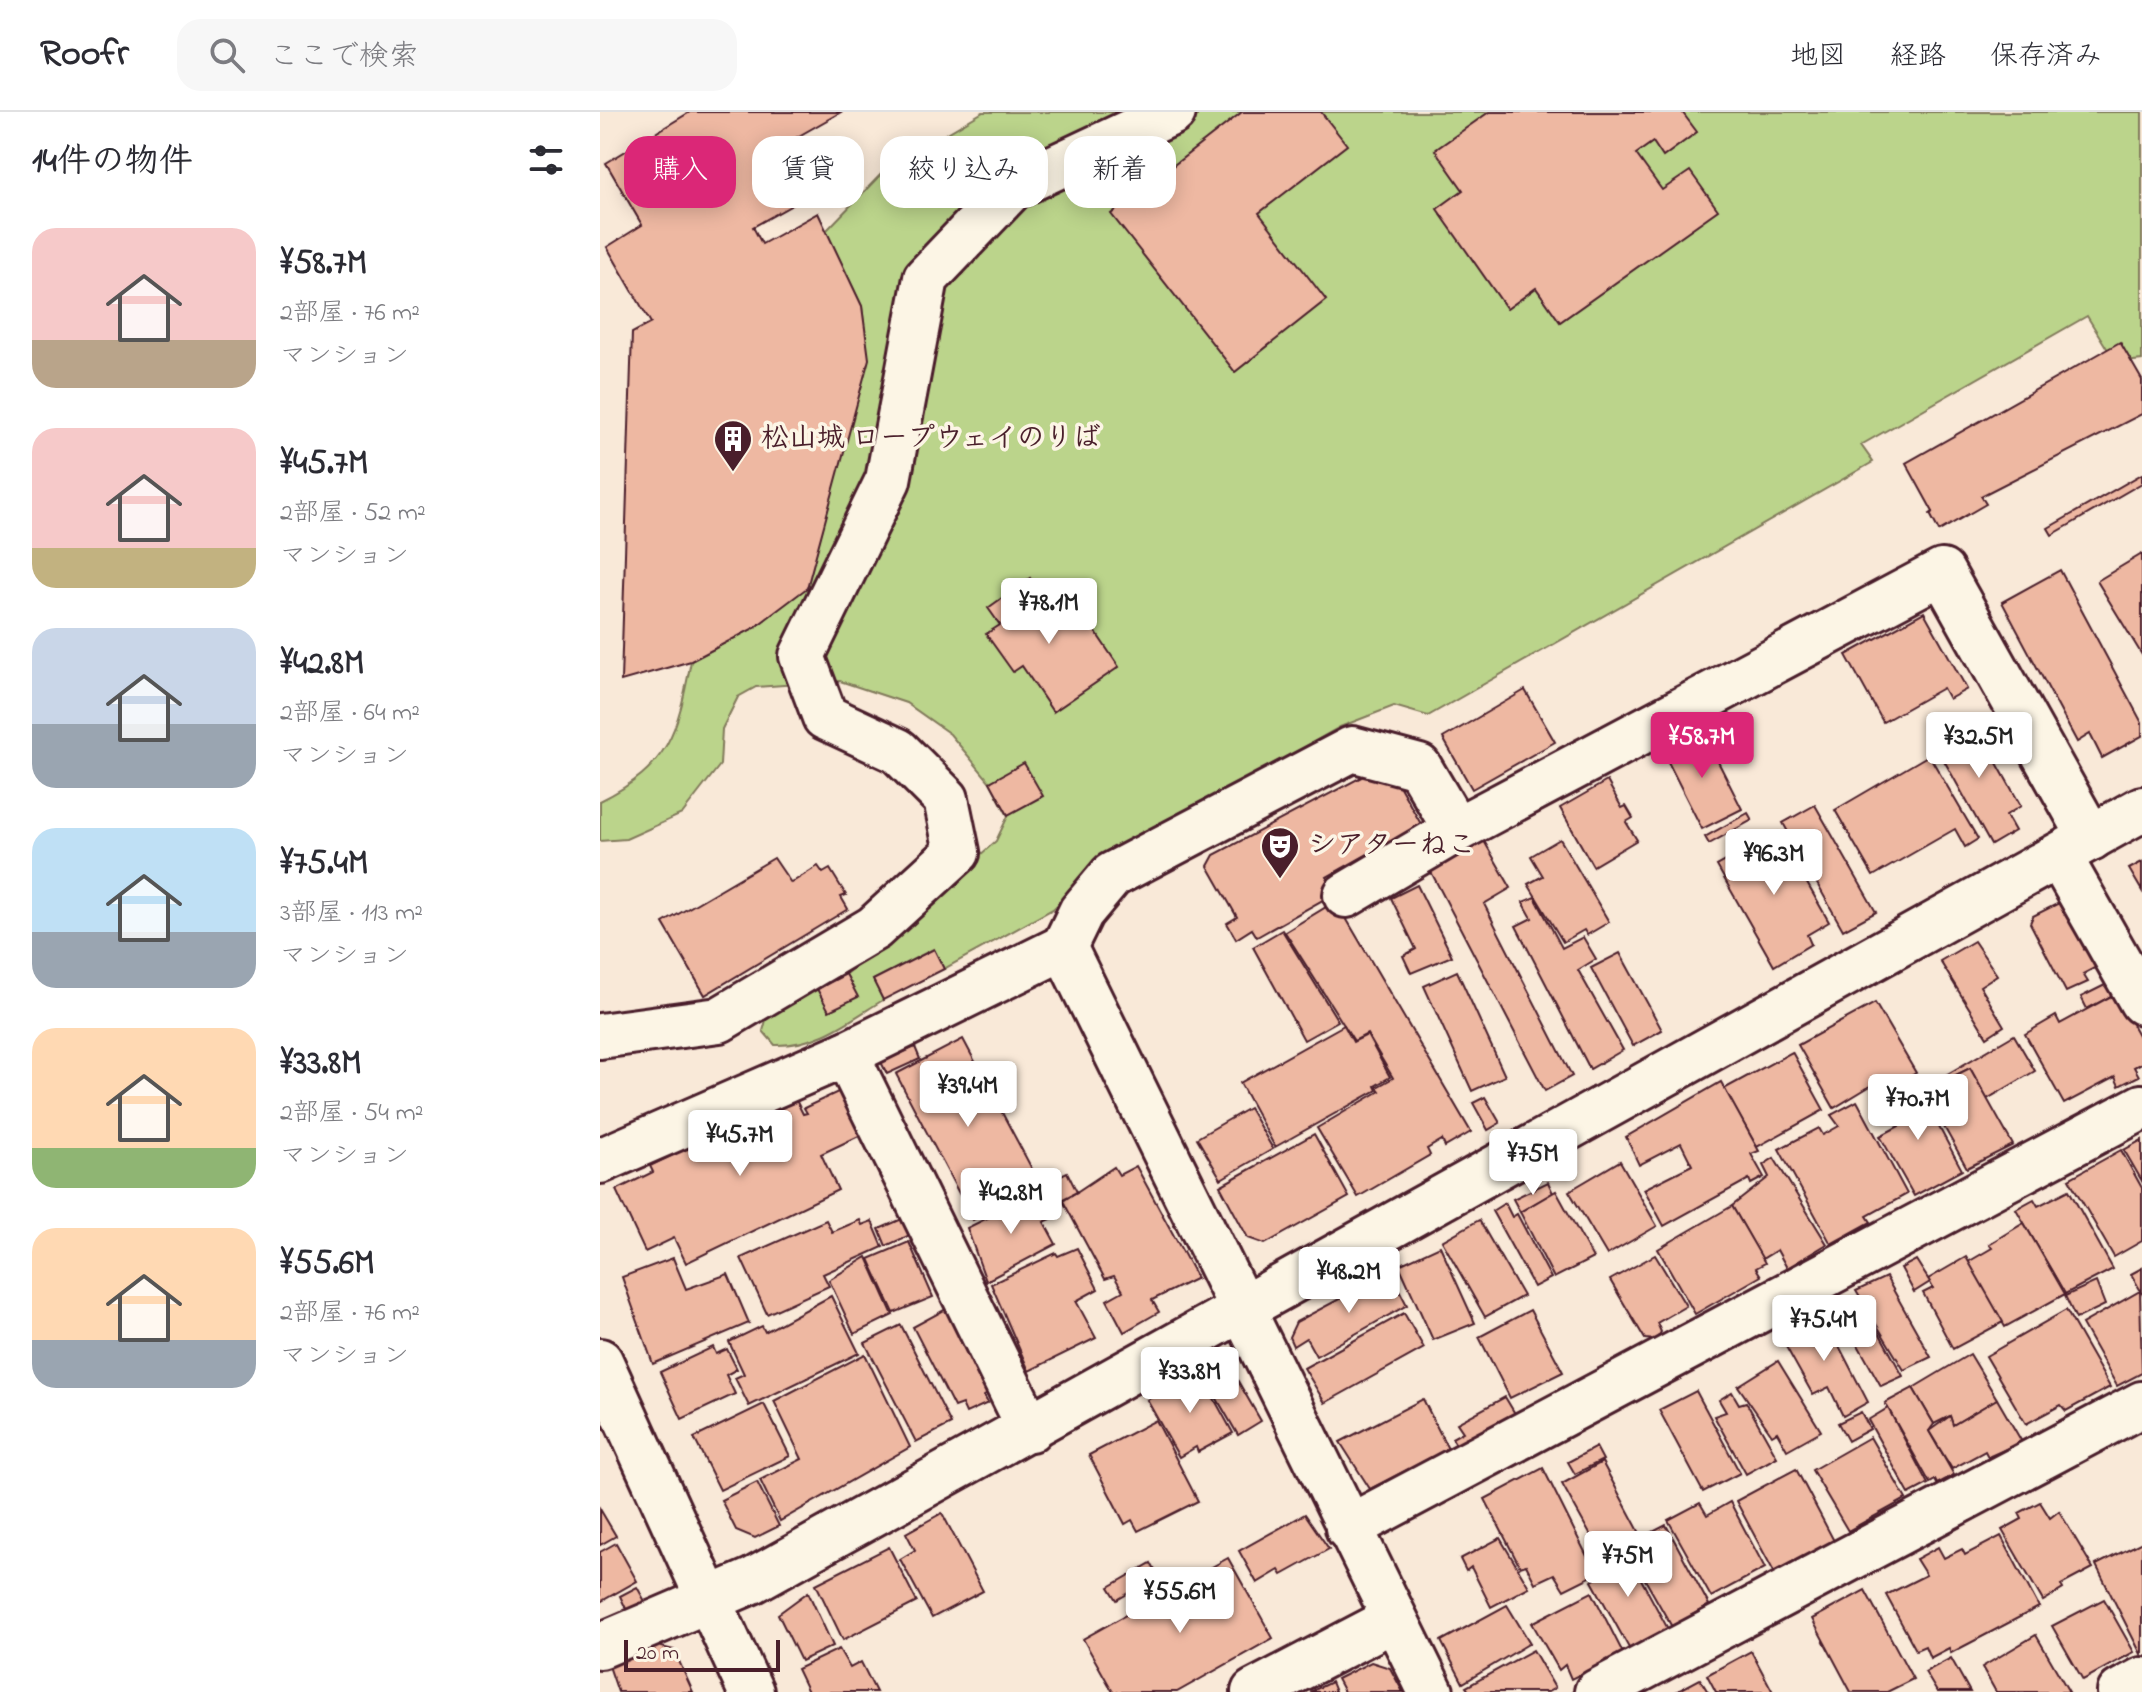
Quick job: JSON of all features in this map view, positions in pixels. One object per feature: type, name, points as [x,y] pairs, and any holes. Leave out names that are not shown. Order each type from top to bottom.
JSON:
[{"type":"street","points":[[600,1036],[719,1020],[874,928],[957,852],[946,799],[898,751],[825,717],[802,656],[888,480],[926,278],[1013,187],[1173,112]]},
{"type":"street","points":[[1346,895],[1456,830],[1942,572],[2075,847],[2142,1002]]},
{"type":"street","points":[[600,1161],[846,1054],[1064,947],[1081,912],[1112,875],[1352,749],[1419,767],[1456,830]]},
{"type":"street","points":[[600,1646],[752,1581],[2142,809]]},
{"type":"street","points":[[1064,947],[1431,1692]]},
{"type":"street","points":[[846,1054],[1030,1429]]},
{"type":"street","points":[[1348,1528],[2142,1107]]},
{"type":"street","points":[[600,1361],[751,1692]]},
{"type":"street","points":[[1597,1692],[2142,1404]]},
{"type":"street","points":[[1254,1692],[1394,1619]]},
{"type":"street","points":[[2120,1692],[2142,1680]]},
{"type":"green space","points":[[983,112],[2142,112],[2142,360],[2116,363],[2087,316],[1861,445],[1873,462],[1428,716],[1394,706],[1340,727],[1105,860],[1053,909],[944,969],[933,949],[873,980],[883,1000],[844,1024],[819,1037],[775,1045],[763,1031],[770,1006],[846,974],[996,841],[1008,816],[990,782],[950,734],[906,703],[840,681],[756,687],[738,697],[722,729],[720,765],[682,814],[626,839],[600,841],[600,801],[642,774],[666,745],[681,708],[691,661],[754,628],[807,587],[868,359],[862,306],[826,231],[848,208],[864,208],[864,192],[880,175],[880,208],[1048,208],[1048,136],[942,136]]},
{"type":"building","name":"松山城 ロープウェイのりば","points":[[690,112],[841,112],[799,136],[752,136],[752,208],[787,208],[753,227],[762,244],[818,213],[862,306],[869,359],[807,588],[754,628],[691,661],[621,681],[632,333],[651,323],[607,247],[642,225],[632,208],[736,208],[736,136],[650,136]]},
{"type":"building","points":[[1242,112],[1321,112],[1347,145],[1259,213],[1326,300],[1235,372],[1111,214],[1119,208],[1176,208],[1176,163]]},
{"type":"building","points":[[1489,112],[1682,112],[1697,132],[1663,157],[1653,142],[1636,154],[1662,190],[1690,171],[1718,210],[1560,322],[1536,288],[1507,309],[1437,209],[1463,190],[1435,150]]},
{"type":"building","name":"松山城 ロープウェイのりば","points":[[624,152],[624,194],[606,163]]},
{"type":"building","points":[[2120,342],[2142,380],[2142,414],[1981,496],[1986,504],[1939,531],[1930,514],[1933,512],[1906,463]]},
{"type":"building","points":[[2142,474],[2142,483],[2052,535],[2048,528]]},
{"type":"building","points":[[2142,554],[2142,655],[2097,581]]},
{"type":"building","points":[[2060,570],[2142,723],[2142,736],[2102,758],[2090,734],[2077,742],[2002,602]]},
{"type":"building","points":[[1030,578],[1063,627],[1082,612],[1119,667],[1053,712],[1022,666],[1013,672],[986,634],[1000,625],[988,608]]},
{"type":"building","points":[[1924,612],[1967,689],[1949,699],[1943,688],[1883,722],[1846,655]]},
{"type":"building","points":[[1525,690],[1555,742],[1472,789],[1443,738]]},
{"type":"building","points":[[1958,722],[1966,736],[1978,729],[2021,806],[2006,815],[2015,831],[1991,845],[1931,737]]},
{"type":"building","points":[[1702,730],[1742,809],[1702,829],[1662,750]]},
{"type":"building","points":[[1929,755],[1978,839],[1965,847],[1955,829],[1873,876],[1835,810]]},
{"type":"building","points":[[1024,763],[1043,796],[1008,815],[990,782]]},
{"type":"building","points":[[1367,774],[1396,780],[1421,824],[1327,877],[1335,893],[1257,937],[1252,929],[1236,939],[1227,923],[1237,917],[1208,866],[1214,855]]},
{"type":"building","points":[[1607,781],[1622,808],[1626,806],[1633,818],[1626,822],[1637,840],[1593,866],[1560,808]]},
{"type":"building","points":[[1815,805],[1876,912],[1843,930],[1783,823]]},
{"type":"building","points":[[1748,813],[1752,820],[1709,844],[1705,837]]},
{"type":"building","points":[[1778,832],[1829,922],[1807,935],[1811,944],[1774,966],[1717,866]]},
{"type":"building","points":[[1560,839],[1609,922],[1587,935],[1584,930],[1563,942],[1528,884],[1543,876],[1531,856]]},
{"type":"building","points":[[1484,841],[1511,888],[1484,904],[1572,1076],[1545,1091],[1429,868]]},
{"type":"building","points":[[774,858],[791,883],[818,866],[823,873],[830,869],[846,895],[841,897],[848,909],[705,995],[663,923]]},
{"type":"building","points":[[2142,862],[2142,891],[2129,869]]},
{"type":"building","points":[[1417,885],[1452,956],[1411,973],[1403,956],[1416,949],[1391,898]]},
{"type":"building","points":[[1535,897],[1562,948],[1583,937],[1596,959],[1578,970],[1623,1050],[1590,1069],[1516,926],[1532,918],[1523,902]]},
{"type":"building","points":[[2065,900],[2106,962],[2083,974],[2088,982],[2066,992],[2030,923],[2033,916]]},
{"type":"building","points":[[1336,901],[1471,1132],[1445,1147],[1442,1140],[1427,1149],[1430,1155],[1358,1197],[1317,1128],[1380,1091],[1377,1087],[1393,1078],[1367,1034],[1354,1041],[1285,932]]},
{"type":"building","points":[[1282,930],[1338,1021],[1304,1040],[1253,947]]},
{"type":"building","points":[[1974,941],[1997,975],[1980,986],[2004,1026],[1987,1037],[1940,961]]},
{"type":"building","points":[[934,949],[944,969],[883,1000],[873,980]]},
{"type":"building","points":[[1620,953],[1662,1030],[1633,1046],[1591,968]]},
{"type":"building","points":[[1457,971],[1505,1076],[1472,1091],[1424,986]]},
{"type":"building","points":[[846,974],[858,997],[829,1011],[817,989]]},
{"type":"building","points":[[2111,982],[2115,994],[2087,1009],[2081,997]]},
{"type":"building","points":[[2115,994],[2142,1042],[2142,1063],[2134,1067],[2139,1076],[2119,1086],[2115,1077],[2064,1104],[2025,1034],[2056,1016],[2060,1024]]},
{"type":"building","points":[[1875,1003],[1916,1073],[1888,1089],[1882,1079],[1834,1108],[1798,1045]]},
{"type":"building","points":[[1344,1025],[1353,1042],[1367,1035],[1390,1077],[1375,1086],[1377,1090],[1275,1147],[1240,1083]]},
{"type":"building","points":[[2014,1035],[2035,1071],[1987,1099],[1970,1068],[1948,1079],[1946,1075]]},
{"type":"building","points":[[963,1039],[1040,1184],[973,1220],[896,1074]]},
{"type":"building","points":[[915,1047],[920,1059],[887,1074],[881,1062]]},
{"type":"building","points":[[1792,1052],[1824,1110],[1757,1147],[1724,1089]]},
{"type":"building","points":[[1970,1068],[2013,1145],[1967,1168],[1924,1091]]},
{"type":"building","points":[[1721,1082],[1759,1151],[1751,1154],[1764,1177],[1751,1184],[1749,1179],[1664,1226],[1644,1189],[1692,1165],[1681,1143],[1639,1165],[1626,1137]]},
{"type":"building","points":[[1915,1082],[1962,1170],[1914,1196],[1880,1136],[1899,1126],[1884,1100]]},
{"type":"building","points":[[840,1091],[861,1135],[821,1154],[838,1190],[686,1263],[674,1238],[645,1252],[616,1190],[653,1172],[650,1166],[794,1096],[803,1114],[807,1113],[804,1108]]},
{"type":"building","points":[[1485,1097],[1500,1123],[1488,1130],[1473,1103]]},
{"type":"building","points":[[1857,1101],[1907,1194],[1867,1216],[1871,1222],[1831,1244],[1779,1149],[1819,1128],[1823,1135],[1839,1126],[1831,1115]]},
{"type":"building","points":[[1249,1108],[1273,1149],[1221,1179],[1197,1138]]},
{"type":"building","points":[[1314,1134],[1349,1197],[1265,1244],[1248,1238],[1220,1186]]},
{"type":"building","points":[[2142,1140],[2142,1181],[2124,1150]]},
{"type":"building","points":[[2121,1150],[2142,1188],[2142,1241],[2114,1257],[2069,1179]]},
{"type":"building","points":[[1774,1158],[1827,1244],[1787,1268],[1777,1250],[1762,1259],[1732,1206],[1769,1177],[1763,1165]]},
{"type":"building","points":[[1620,1161],[1657,1226],[1607,1255],[1569,1191]]},
{"type":"building","points":[[1136,1166],[1197,1278],[1152,1300],[1159,1312],[1124,1332],[1107,1300],[1123,1291],[1114,1276],[1105,1279],[1063,1201],[1114,1167],[1119,1175]]},
{"type":"building","points":[[1067,1172],[1077,1192],[1059,1201],[1049,1181]]},
{"type":"building","points":[[1548,1182],[1553,1193],[1520,1212],[1513,1199]]},
{"type":"building","points":[[2069,1190],[2113,1269],[2065,1294],[2016,1209],[2034,1199],[2038,1206]]},
{"type":"building","points":[[1556,1191],[1593,1258],[1554,1278],[1520,1212]]},
{"type":"building","points":[[1038,1193],[1051,1219],[1044,1222],[1056,1244],[986,1281],[967,1228]]},
{"type":"building","points":[[1505,1203],[1512,1217],[1517,1214],[1551,1278],[1534,1287],[1492,1211]]},
{"type":"building","points":[[1732,1206],[1765,1263],[1756,1268],[1761,1276],[1695,1314],[1658,1249]]},
{"type":"building","points":[[902,1219],[910,1235],[886,1246],[879,1229]]},
{"type":"building","points":[[826,1220],[832,1232],[860,1220],[862,1225],[872,1221],[883,1247],[823,1274],[829,1286],[767,1314],[741,1258]]},
{"type":"building","points":[[1479,1220],[1523,1296],[1485,1317],[1442,1241]]},
{"type":"building","points":[[2024,1223],[2065,1294],[2005,1327],[1968,1262],[1992,1248],[1989,1244]]},
{"type":"building","points":[[909,1242],[933,1297],[894,1313],[869,1259]]},
{"type":"building","points":[[1440,1246],[1475,1323],[1433,1340],[1399,1265]]},
{"type":"building","points":[[1077,1248],[1098,1289],[1076,1301],[1096,1338],[1029,1371],[991,1284],[1056,1253],[1058,1256]]},
{"type":"building","points":[[1655,1255],[1686,1306],[1657,1323],[1661,1332],[1656,1340],[1645,1339],[1610,1280]]},
{"type":"building","points":[[867,1257],[893,1315],[854,1334],[829,1280]]},
{"type":"building","points":[[1966,1257],[2003,1322],[1953,1349],[1923,1293],[1933,1288],[1928,1279]]},
{"type":"building","points":[[673,1258],[686,1289],[728,1274],[749,1323],[653,1364],[622,1277]]},
{"type":"building","points":[[1916,1260],[1930,1282],[1914,1292],[1901,1268]]},
{"type":"building","points":[[2142,1268],[2142,1293],[2131,1274]]},
{"type":"building","points":[[1390,1272],[1407,1305],[1316,1356],[1306,1338],[1293,1346],[1289,1337],[1296,1322]]},
{"type":"building","points":[[1886,1277],[1931,1357],[1904,1370],[1856,1291]]},
{"type":"building","points":[[2096,1282],[2105,1305],[2076,1319],[2065,1296]]},
{"type":"building","points":[[2140,1291],[2142,1373],[2117,1386],[2082,1324]]},
{"type":"building","points":[[831,1296],[859,1353],[749,1406],[735,1378],[744,1374],[729,1342],[762,1326],[765,1332]]},
{"type":"building","points":[[1861,1300],[1903,1376],[1881,1386],[1839,1311]]},
{"type":"building","points":[[946,1309],[989,1393],[984,1396],[988,1403],[966,1413],[962,1404],[954,1407],[913,1327]]},
{"type":"building","points":[[1530,1310],[1563,1372],[1510,1398],[1479,1337]]},
{"type":"building","points":[[2066,1310],[2110,1387],[2066,1411],[2061,1405],[2026,1424],[1986,1356]]},
{"type":"building","points":[[1404,1313],[1424,1348],[1325,1403],[1304,1368]]},
{"type":"building","points":[[1822,1313],[1868,1402],[1843,1416],[1829,1387],[1813,1395],[1780,1336]]},
{"type":"building","points":[[901,1325],[951,1424],[916,1442],[865,1343]]},
{"type":"building","points":[[713,1347],[716,1354],[727,1349],[737,1369],[726,1375],[735,1394],[682,1419],[660,1372]]},
{"type":"building","points":[[865,1354],[910,1447],[780,1521],[760,1480],[802,1459],[774,1401]]},
{"type":"building","points":[[1970,1354],[1997,1399],[1953,1425],[1950,1416],[1934,1424],[1913,1388]]},
{"type":"building","points":[[1224,1357],[1261,1421],[1238,1435],[1201,1371]]},
{"type":"building","points":[[1778,1361],[1821,1431],[1787,1450],[1777,1432],[1772,1435],[1738,1386]]},
{"type":"building","points":[[1199,1371],[1233,1433],[1198,1452],[1196,1447],[1179,1457],[1147,1400]]},
{"type":"building","points":[[1913,1388],[1934,1424],[1929,1431],[1954,1475],[1937,1484],[1935,1480],[1930,1483],[1885,1403]]},
{"type":"building","points":[[1696,1391],[1740,1473],[1703,1492],[1659,1410]]},
{"type":"building","points":[[1732,1392],[1739,1404],[1746,1402],[1777,1457],[1746,1474],[1714,1416],[1726,1412],[1719,1400]]},
{"type":"building","points":[[1505,1397],[1517,1417],[1459,1450],[1452,1438],[1463,1432],[1457,1423]]},
{"type":"building","points":[[1423,1399],[1448,1449],[1370,1489],[1340,1442]]},
{"type":"building","points":[[1997,1399],[2022,1442],[1988,1457],[1985,1451],[1952,1469],[1929,1431],[1950,1416],[1953,1425]]},
{"type":"building","points":[[764,1404],[790,1456],[720,1490],[694,1438]]},
{"type":"building","points":[[1888,1408],[1928,1484],[1909,1494],[1868,1420]]},
{"type":"building","points":[[1861,1412],[1870,1429],[1848,1441],[1838,1423]]},
{"type":"building","points":[[1156,1420],[1198,1501],[1138,1531],[1132,1520],[1125,1524],[1089,1455]]},
{"type":"building","points":[[1870,1437],[1906,1499],[1848,1531],[1812,1470]]},
{"type":"building","points":[[1596,1447],[1603,1460],[1575,1474],[1568,1462]]},
{"type":"building","points":[[1602,1462],[1641,1535],[1601,1554],[1562,1484]]},
{"type":"building","points":[[1543,1468],[1596,1574],[1564,1590],[1554,1574],[1535,1583],[1526,1565],[1520,1567],[1485,1499]]},
{"type":"building","points":[[1796,1469],[1834,1541],[1774,1572],[1736,1501]]},
{"type":"building","points":[[757,1482],[779,1526],[755,1538],[736,1530],[721,1500]]},
{"type":"building","points":[[1730,1502],[1765,1568],[1711,1597],[1668,1520],[1700,1503],[1707,1515]]},
{"type":"building","points":[[2040,1502],[2050,1518],[2059,1511],[2093,1568],[2061,1585],[2063,1589],[2043,1601],[2002,1530],[2022,1519],[2019,1513]]},
{"type":"building","points":[[600,1509],[616,1536],[600,1545]]},
{"type":"building","points":[[942,1513],[983,1591],[932,1618],[900,1559],[915,1550],[906,1533]]},
{"type":"building","points":[[1305,1514],[1329,1549],[1282,1575],[1279,1570],[1257,1583],[1239,1551]]},
{"type":"building","points":[[1666,1525],[1709,1605],[1672,1627],[1626,1546]]},
{"type":"building","points":[[2001,1536],[2039,1607],[1951,1653],[1949,1648],[1930,1658],[1925,1646],[1916,1650],[1886,1595],[1926,1575],[1916,1559],[1938,1547],[1944,1558],[1962,1549],[1965,1555]]},
{"type":"building","points":[[1500,1538],[1529,1587],[1491,1607],[1471,1567],[1466,1571],[1460,1559]]},
{"type":"building","points":[[2142,1542],[2142,1653],[2141,1654],[2096,1565]]},
{"type":"building","points":[[616,1543],[637,1581],[600,1602],[600,1552]]},
{"type":"building","points":[[1623,1546],[1668,1629],[1630,1650],[1592,1581],[1604,1574],[1597,1558]]},
{"type":"building","points":[[889,1547],[917,1602],[843,1640],[816,1584]]},
{"type":"building","points":[[1228,1558],[1273,1638],[1177,1692],[1113,1692],[1083,1639]]},
{"type":"building","points":[[1151,1563],[1158,1576],[1117,1600],[1109,1587]]},
{"type":"building","points":[[637,1587],[646,1603],[628,1613],[620,1596]]},
{"type":"building","points":[[1865,1590],[1913,1679],[1887,1692],[1851,1692],[1812,1619]]},
{"type":"building","points":[[808,1592],[833,1646],[801,1661],[778,1614]]},
{"type":"building","points":[[1592,1592],[1623,1653],[1571,1679],[1565,1665],[1559,1670],[1532,1623]]},
{"type":"building","points":[[2104,1599],[2134,1652],[2083,1680],[2052,1626]]},
{"type":"building","points":[[1507,1605],[1530,1643],[1463,1683],[1441,1641]]},
{"type":"building","points":[[2036,1635],[2069,1692],[1996,1692],[1982,1667]]},
{"type":"building","points":[[650,1644],[674,1650],[693,1692],[618,1692],[607,1660]]},
{"type":"building","points":[[839,1649],[850,1668],[861,1662],[876,1692],[808,1692],[797,1669]]},
{"type":"building","points":[[1533,1650],[1555,1688],[1548,1692],[1470,1692],[1466,1687]]},
{"type":"building","points":[[1751,1651],[1773,1692],[1716,1692],[1707,1675]]},
{"type":"building","points":[[1951,1658],[1970,1692],[1937,1692],[1925,1672]]},
{"type":"building","points":[[1371,1662],[1390,1668],[1403,1692],[1344,1692],[1337,1679]]},
{"type":"building","points":[[1700,1679],[1708,1692],[1676,1692]]},
{"type":"building","points":[[1331,1682],[1335,1692],[1310,1692]]},
{"type":"place","name":"松山城 ロープウェイのりば","points":[[733,473]]},
{"type":"place","name":"シアターねこ","points":[[1280,880]]}]
